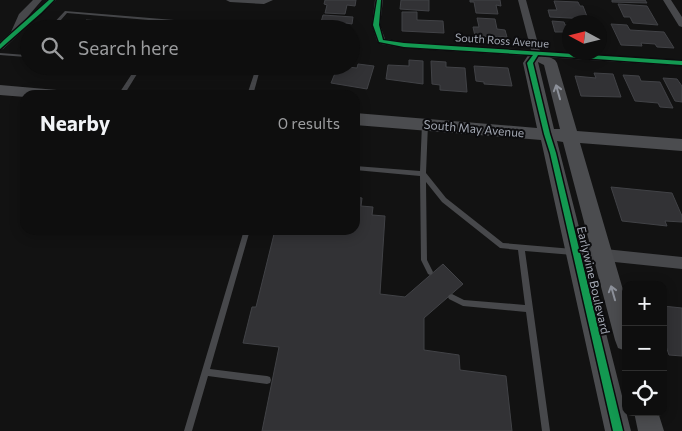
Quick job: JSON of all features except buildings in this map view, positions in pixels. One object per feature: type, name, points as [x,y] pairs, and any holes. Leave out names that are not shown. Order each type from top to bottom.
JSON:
[{"type":"street","points":[[20,20],[38,0]]},
{"type":"street","points":[[32,20],[52,0]]},
{"type":"street","points":[[230,0],[264,2],[269,0]]},
{"type":"street","name":"South Ross Avenue","points":[[379,0],[376,25],[381,40],[404,45],[682,63]]},
{"type":"street","points":[[522,0],[536,54]]},
{"type":"street","points":[[667,0],[682,24]]},
{"type":"street","points":[[14,33],[20,20]]},
{"type":"street","points":[[0,47],[20,29]]},
{"type":"street","name":"Earlywine Boulevard","points":[[618,431],[530,63],[536,54],[550,63],[622,326]]},
{"type":"street","points":[[0,90],[20,92]]},
{"type":"street","name":"South May Avenue","points":[[360,119],[682,145]]},
{"type":"street","points":[[576,252],[682,263]]},
{"type":"street","points":[[647,416],[651,431]]},
{"type":"lane","points":[[58,20],[66,12],[163,20]]},
{"type":"lane","points":[[0,54],[20,55]]},
{"type":"lane","points":[[124,90],[134,75]]},
{"type":"lane","points":[[252,90],[256,75]]},
{"type":"lane","points":[[425,124],[423,174],[424,260],[430,272]]},
{"type":"lane","points":[[360,168],[423,174],[444,200],[502,246],[576,252]]},
{"type":"lane","points":[[188,431],[247,235]]},
{"type":"lane","points":[[521,248],[546,431]]},
{"type":"lane","points":[[452,297],[463,303],[529,309]]},
{"type":"lane","points":[[206,372],[267,380]]},
{"type":"cycle path","points":[[30,20],[52,0]]},
{"type":"cycle path","points":[[379,0],[376,25],[381,41],[404,45],[682,63]]},
{"type":"cycle path","points":[[0,47],[20,29]]},
{"type":"cycle path","points":[[536,54],[530,63],[618,431]]}]
